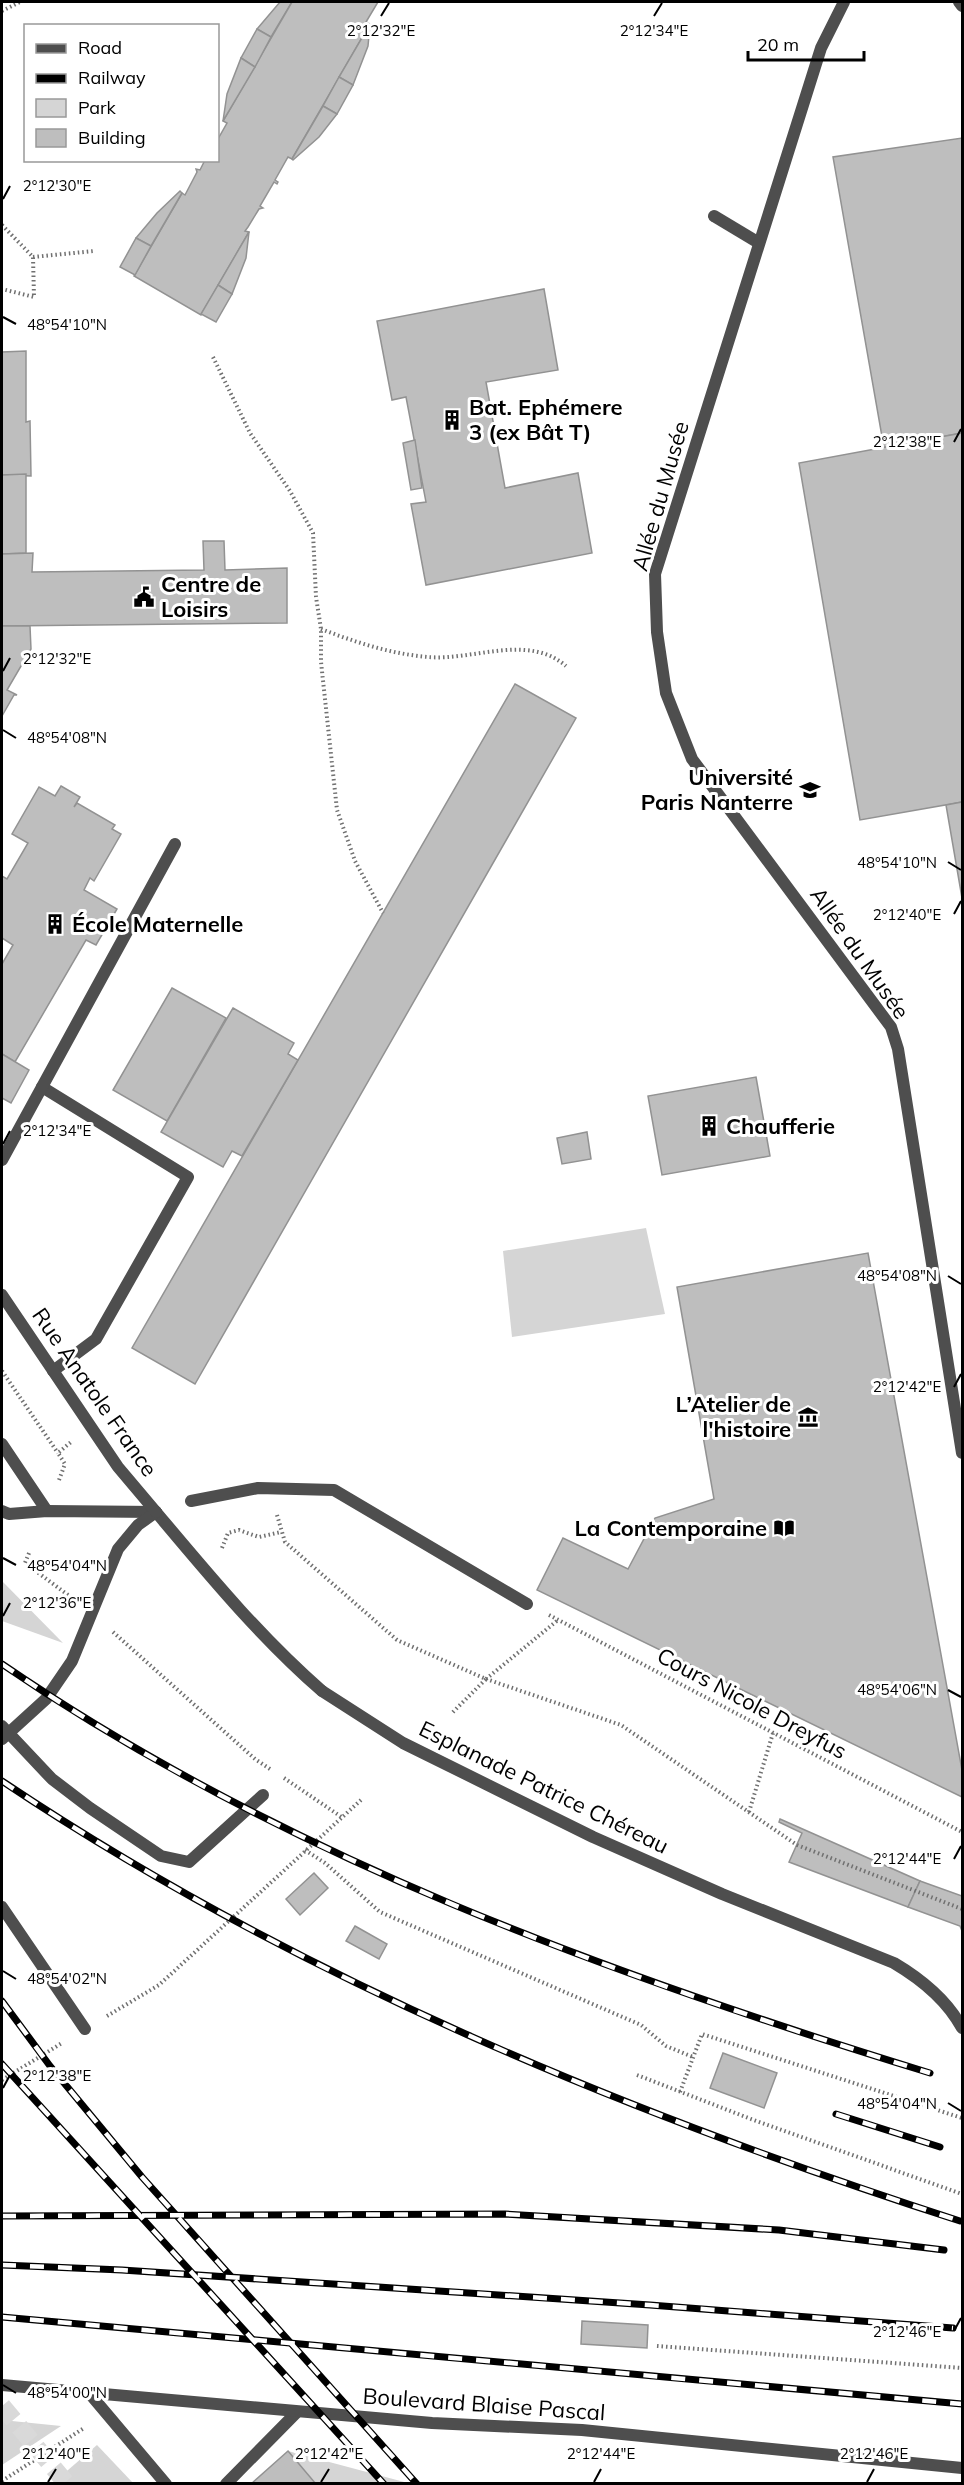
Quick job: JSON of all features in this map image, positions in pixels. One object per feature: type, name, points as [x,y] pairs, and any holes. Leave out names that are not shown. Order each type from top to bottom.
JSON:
[{"type":"street","name":"Allée du Musée","points":[[844,2],[821,48],[656,574],[657,632],[666,693],[699,768],[891,1028],[898,1049],[963,1453]]},
{"type":"street","points":[[958,2],[963,6]]},
{"type":"street","points":[[714,216],[759,243]]},
{"type":"street","points":[[2,1160],[176,844]]},
{"type":"street","points":[[42,1087],[188,1177],[96,1339],[53,1371]]},
{"type":"street","name":"Rue Anatole France","points":[[2,1295],[118,1467],[156,1512]]},
{"type":"street","points":[[2,1444],[47,1511]]},
{"type":"street","points":[[191,1501],[258,1488],[334,1490],[527,1604]]},
{"type":"street","points":[[2,1511],[9,1514],[47,1511],[156,1512]]},
{"type":"street","points":[[156,1512],[138,1525],[118,1549],[72,1661],[46,1699],[4,1733],[52,1779],[160,1856],[189,1862],[263,1795]]},
{"type":"street","name":"Esplanade Patrice Chéreau","points":[[156,1512],[283,1657],[322,1691],[367,1722],[403,1743],[593,1837],[722,1893],[894,1963],[914,1975],[939,1997],[963,2028]]},
{"type":"street","points":[[2,1907],[86,2029]]},
{"type":"street","name":"Boulevard Blaise Pascal","points":[[2,2385],[432,2423],[582,2430],[963,2468]]},
{"type":"street","points":[[90,2394],[166,2484]]},
{"type":"street","points":[[226,2484],[297,2412]]},
{"type":"path","points":[[2,11],[20,2]]},
{"type":"path","points":[[2,225],[33,257],[34,297],[2,289]]},
{"type":"path","points":[[33,257],[94,251]]},
{"type":"path","points":[[213,357],[250,433],[290,491],[313,533],[316,597],[321,629],[321,663],[337,810],[355,861],[383,913]]},
{"type":"path","points":[[321,629],[383,650],[428,657],[459,657],[525,649],[553,655],[566,666]]},
{"type":"path","points":[[2,1371],[65,1464],[59,1480]]},
{"type":"path","points":[[58,1453],[74,1440]]},
{"type":"path","points":[[278,1524],[285,1542],[397,1640],[486,1679],[621,1725],[797,1845],[963,1909]]},
{"type":"path","points":[[222,1550],[228,1533],[239,1530],[259,1537],[281,1532]]},
{"type":"path","points":[[29,1553],[26,1563],[76,1601]]},
{"type":"path","name":"Cours Nicole Dreyfus","points":[[527,1604],[963,1832]]},
{"type":"path","points":[[451,1714],[486,1679],[558,1620]]},
{"type":"path","points":[[105,1625],[255,1759],[343,1818]]},
{"type":"path","points":[[749,1812],[772,1733]]},
{"type":"path","points":[[2,2080],[159,1985],[361,1800]]},
{"type":"path","points":[[305,1850],[325,1863],[380,1912],[641,2025],[666,2046],[693,2057]]},
{"type":"path","points":[[680,2092],[702,2034],[963,2118]]},
{"type":"path","points":[[638,2074],[680,2092],[889,2170],[963,2194]]},
{"type":"path","points":[[657,2346],[963,2368]]},
{"type":"path","points":[[2,2481],[107,2414]]},
{"type":"green space","points":[[646,1228],[665,1314],[512,1337],[503,1251]]},
{"type":"green space","points":[[2,1581],[63,1643],[2,1621]]},
{"type":"green space","points":[[2,2420],[61,2426],[2,2465]]},
{"type":"green space","points":[[97,2445],[133,2483],[53,2483]]},
{"type":"green space","points":[[288,2451],[408,2483],[316,2483]]},
{"type":"building","points":[[280,2],[292,2],[271,37],[257,29]]},
{"type":"building","points":[[292,2],[378,2],[366,22],[370,24],[292,159],[288,157],[275,180],[277,184],[274,182],[260,206],[263,208],[259,209],[245,231],[249,232],[201,315],[134,276],[182,193],[185,195],[197,172],[196,169],[200,170],[204,162],[219,162],[219,137],[227,123],[223,121]]},
{"type":"building","points":[[370,24],[368,46],[353,85],[339,77]]},
{"type":"building","points":[[257,29],[271,37],[255,67],[241,58]]},
{"type":"building","points":[[241,58],[255,67],[223,121],[227,94]]},
{"type":"building","points":[[339,77],[353,85],[337,114],[323,106]]},
{"type":"building","points":[[323,106],[337,114],[319,137],[293,160],[292,159]]},
{"type":"building","points":[[962,138],[962,433],[884,448],[833,157]]},
{"type":"building","points":[[180,191],[182,193],[151,246],[136,238],[157,213]]},
{"type":"building","points":[[249,232],[246,258],[232,294],[218,285]]},
{"type":"building","points":[[136,238],[151,246],[135,275],[120,267]]},
{"type":"building","points":[[218,285],[232,294],[216,322],[201,314]]},
{"type":"building","name":"Bat. Ephémere 3 (ex Bât T)","points":[[544,289],[558,370],[486,382],[505,488],[578,473],[592,553],[426,585],[411,504],[426,502],[406,397],[392,400],[377,321]]},
{"type":"building","points":[[26,351],[26,422],[30,421],[31,476],[2,475],[2,352]]},
{"type":"building","points":[[962,433],[962,802],[860,820],[799,463]]},
{"type":"building","points":[[415,440],[422,488],[411,490],[403,443]]},
{"type":"building","points":[[26,474],[26,553],[2,554],[2,475]]},
{"type":"building","name":"Centre de Loisirs","points":[[203,541],[224,541],[225,570],[287,568],[287,623],[2,626],[2,554],[33,553],[32,572],[204,570]]},
{"type":"building","points":[[2,626],[30,626],[31,649],[7,690],[17,695],[14,695],[2,716]]},
{"type":"building","points":[[515,684],[576,718],[195,1384],[132,1348]]},
{"type":"building","name":"École Maternelle","points":[[61,786],[80,797],[74,807],[77,803],[115,825],[112,829],[121,834],[94,881],[90,878],[84,890],[117,909],[96,945],[86,940],[15,1062],[2,1054],[2,964],[13,945],[2,938],[2,876],[7,879],[28,843],[12,834],[39,787],[55,796]]},
{"type":"building","points":[[962,802],[962,898],[946,805]]},
{"type":"building","points":[[172,988],[226,1018],[167,1121],[113,1090]]},
{"type":"building","points":[[233,1008],[294,1043],[288,1054],[298,1060],[242,1156],[232,1151],[223,1167],[161,1132]]},
{"type":"building","points":[[2,1054],[29,1070],[11,1103],[2,1098]]},
{"type":"building","name":"Chaufferie","points":[[756,1077],[770,1156],[662,1175],[648,1096]]},
{"type":"building","points":[[587,1132],[591,1159],[562,1164],[557,1138]]},
{"type":"building","name":"La Contemporaine","points":[[868,1253],[962,1770],[962,1797],[537,1590],[563,1538],[628,1569],[655,1518],[714,1499],[677,1287]]},
{"type":"building","points":[[780,1819],[920,1881],[908,1907],[789,1862],[802,1833],[779,1822]]},
{"type":"building","points":[[314,1873],[328,1888],[300,1915],[286,1899]]},
{"type":"building","points":[[920,1881],[962,1896],[962,1931],[960,1926],[908,1907]]},
{"type":"building","points":[[355,1926],[387,1944],[379,1959],[346,1941]]},
{"type":"building","points":[[723,2053],[777,2073],[764,2108],[710,2088]]},
{"type":"building","points":[[582,2321],[648,2325],[647,2348],[581,2344]]},
{"type":"building","points":[[288,2451],[316,2484],[251,2484]]},
{"type":"tunnel","points":[[2,2406],[67,2484]]},
{"type":"railway","points":[[2,1664],[109,1733],[220,1795],[334,1852],[450,1903],[569,1951],[809,2035],[930,2073]]},
{"type":"railway","points":[[2,1781],[114,1852],[228,1917],[346,1978],[466,2034],[587,2086],[711,2134],[960,2221]]},
{"type":"railway","points":[[2,2001],[50,2066],[142,2177],[417,2484]]},
{"type":"railway","points":[[2,2064],[384,2484]]},
{"type":"railway","points":[[836,2114],[940,2147]]},
{"type":"railway","points":[[2,2216],[505,2214],[779,2230],[944,2250]]},
{"type":"railway","points":[[2,2265],[122,2270],[650,2305],[953,2328]]},
{"type":"railway","points":[[2,2317],[962,2404]]},
{"type":"place","name":"Bat. Ephémere 3 (ex Bât T)","points":[[452,420]]},
{"type":"place","name":"Centre de Loisirs","points":[[144,597]]},
{"type":"place","name":"Université Paris Nanterre","points":[[810,790]]},
{"type":"place","name":"École Maternelle","points":[[55,924]]},
{"type":"place","name":"Chaufferie","points":[[709,1126]]},
{"type":"place","name":"L’Atelier de l'histoire","points":[[808,1417]]},
{"type":"place","name":"La Contemporaine","points":[[784,1528]]}]
